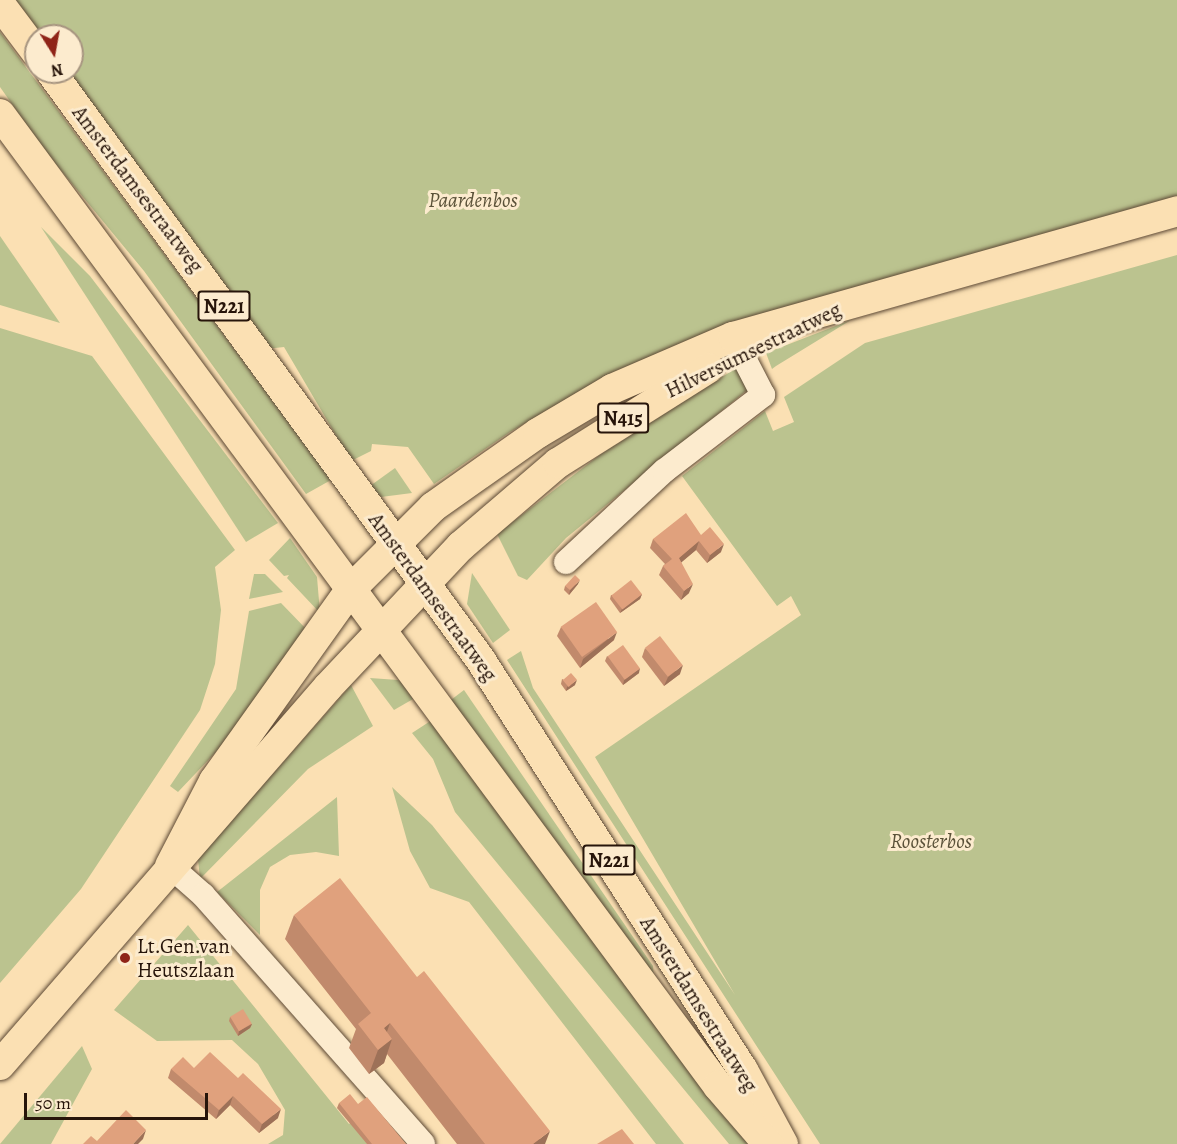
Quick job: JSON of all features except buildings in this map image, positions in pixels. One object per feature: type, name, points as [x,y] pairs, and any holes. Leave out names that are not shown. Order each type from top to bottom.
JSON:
[{"type":"main road","points":[[0,4],[24,36]]},
{"type":"main road","name":"Amsterdamsestraatweg","points":[[60,84],[352,488],[396,541],[425,582],[743,1070],[783,1144]]},
{"type":"main road","name":"Amsterdamsestraatweg","points":[[0,114],[718,1086],[768,1144]]},
{"type":"main road","name":"Hilversumsestraatweg","points":[[396,541],[433,507],[538,433],[612,389],[853,301],[1177,211]]},
{"type":"main road","name":"Hilversumsestraatweg","points":[[170,866],[425,582],[506,504],[558,463],[737,345]]},
{"type":"main road","name":"N415","points":[[350,590],[396,541]]},
{"type":"main road","points":[[0,1065],[170,866],[214,781],[350,590]]},
{"type":"street","points":[[566,562],[664,471],[763,395],[737,345]]},
{"type":"street","points":[[170,866],[210,903],[423,1144]]},
{"type":"green space","name":"Paardenbos","points":[[6,0],[1177,0],[1177,198],[612,373],[510,432],[434,484],[408,447],[372,444],[371,451],[351,461],[284,347],[266,349],[68,84],[84,84],[84,24],[26,24]]},
{"type":"green space","points":[[0,32],[24,64],[24,84],[38,84],[331,480],[306,494],[144,271],[45,151],[0,87]]},
{"type":"green space","points":[[41,227],[90,276],[278,523],[246,542]]},
{"type":"green space","points":[[0,236],[60,323],[0,305]]},
{"type":"green space","name":"Roosterbos","points":[[1177,255],[1177,1144],[820,1144],[507,660],[521,651],[533,688],[735,995],[595,757],[801,615],[791,596],[777,606],[682,476],[765,411],[773,431],[794,422],[784,397],[865,343]]},
{"type":"green space","points":[[851,320],[776,366],[772,369],[766,353]]},
{"type":"green space","points":[[0,328],[92,356],[235,550],[215,567],[221,610],[215,664],[200,710],[81,889],[0,983]]},
{"type":"green space","points":[[741,365],[752,386],[566,538],[527,580],[518,576],[497,534],[601,454]]},
{"type":"green space","points":[[395,468],[412,493],[381,497],[370,486]]},
{"type":"green space","points":[[290,538],[317,577],[320,613],[287,578],[289,575],[284,576],[269,560]]},
{"type":"green space","points":[[472,573],[510,630],[493,643],[467,604]]},
{"type":"green space","points":[[254,574],[265,574],[283,592],[249,599]]},
{"type":"green space","points":[[281,603],[310,633],[251,715],[178,792],[170,786],[236,689],[249,611]]},
{"type":"green space","points":[[370,678],[398,680],[420,695],[394,710]]},
{"type":"green space","points":[[351,685],[373,726],[308,769],[200,879],[198,859]]},
{"type":"green space","points":[[464,690],[653,966],[654,982],[447,703]]},
{"type":"green space","points":[[432,720],[749,1144],[729,1144],[455,812],[433,759],[412,733]]},
{"type":"green space","points":[[392,787],[432,825],[684,1144],[656,1144],[469,902],[430,888],[410,851]]},
{"type":"green space","points":[[337,797],[339,856],[316,852],[290,855],[270,867],[260,890],[260,935],[217,892]]},
{"type":"green space","points":[[188,925],[349,1124],[373,1104],[405,1144],[268,1144],[283,1135],[285,1110],[258,1064],[232,1040],[157,1041],[114,1010]]},
{"type":"green space","points":[[82,1046],[92,1069],[51,1144],[0,1144]]},
{"type":"place","name":"Lt.Gen.van Heutszlaan","points":[[125,958]]}]
